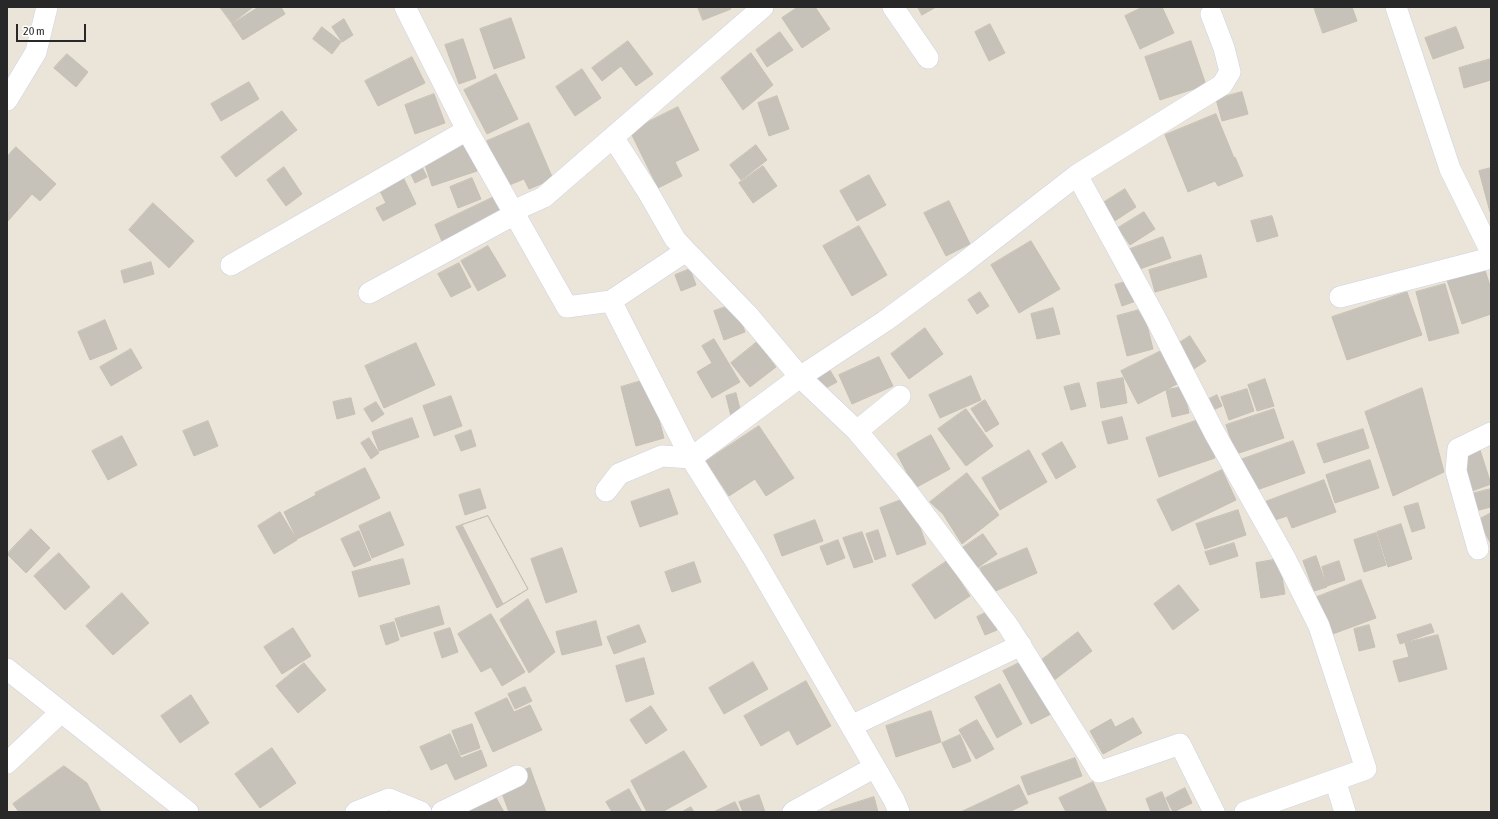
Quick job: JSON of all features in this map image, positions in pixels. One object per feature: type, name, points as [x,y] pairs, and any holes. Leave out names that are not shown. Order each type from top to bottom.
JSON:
[{"type":"street","points":[[7,100],[36,52],[47,7]]},
{"type":"street","points":[[405,7],[468,130],[567,307],[610,301],[686,251]]},
{"type":"street","points":[[369,293],[544,197],[763,7]]},
{"type":"street","points":[[893,7],[928,58]]},
{"type":"street","points":[[1396,7],[1450,169],[1491,252]]},
{"type":"street","points":[[606,490],[620,474],[662,456],[691,458],[800,377],[885,321],[1077,175],[1222,86],[1230,72],[1214,9]]},
{"type":"street","points":[[231,265],[468,130]]},
{"type":"street","points":[[613,137],[648,192],[675,239],[748,315],[800,377],[857,431],[903,486],[1009,627],[1099,772],[1180,744],[1214,812]]},
{"type":"street","points":[[1077,175],[1155,317],[1214,432],[1285,558],[1319,626],[1366,769],[1244,812]]},
{"type":"street","points":[[1340,297],[1491,258]]},
{"type":"street","points":[[610,301],[691,458],[753,557],[875,767],[899,812]]},
{"type":"street","points":[[857,431],[900,396]]},
{"type":"street","points":[[1478,548],[1456,471],[1458,449],[1491,433]]},
{"type":"street","points":[[851,726],[1021,645]]},
{"type":"street","points":[[7,669],[188,812]]},
{"type":"street","points":[[7,763],[61,712]]},
{"type":"street","points":[[793,812],[875,767]]},
{"type":"street","points":[[442,812],[517,776]]},
{"type":"street","points":[[1335,780],[1345,812]]},
{"type":"street","points":[[356,812],[389,799],[421,812]]},
{"type":"building","points":[[220,7],[253,7],[232,23]]},
{"type":"building","points":[[259,7],[281,7],[285,14],[243,40],[232,24]]},
{"type":"building","points":[[698,7],[730,7],[731,9],[703,20]]},
{"type":"building","points":[[798,7],[815,7],[830,29],[802,48],[782,18]]},
{"type":"building","points":[[918,7],[936,7],[922,15]]},
{"type":"building","points":[[1143,7],[1162,7],[1174,33],[1140,49],[1125,16]]},
{"type":"building","points":[[1314,7],[1352,7],[1357,21],[1323,33]]},
{"type":"building","points":[[511,18],[525,58],[494,69],[480,29]]},
{"type":"building","points":[[344,19],[353,35],[342,42],[332,27]]},
{"type":"building","points":[[990,24],[1005,53],[989,61],[975,32]]},
{"type":"building","points":[[322,27],[341,42],[332,54],[313,39]]},
{"type":"building","points":[[1456,27],[1464,48],[1433,59],[1425,38]]},
{"type":"building","points":[[780,32],[793,50],[767,67],[756,50]]},
{"type":"building","points":[[463,39],[476,78],[459,84],[445,45]]},
{"type":"building","points":[[628,41],[653,74],[636,86],[621,66],[602,81],[592,68]]},
{"type":"building","points":[[1191,41],[1206,85],[1160,100],[1145,57]]},
{"type":"building","points":[[751,53],[773,85],[743,110],[721,78]]},
{"type":"building","points":[[67,54],[88,72],[76,87],[54,68]]},
{"type":"building","points":[[412,57],[425,83],[378,106],[365,81]]},
{"type":"building","points":[[1491,59],[1491,80],[1464,88],[1459,68]]},
{"type":"building","points":[[582,69],[601,98],[575,116],[556,87]]},
{"type":"building","points":[[496,74],[518,119],[487,134],[464,90]]},
{"type":"building","points":[[249,82],[259,99],[221,121],[211,104]]},
{"type":"building","points":[[1242,92],[1248,114],[1222,121],[1216,99]]},
{"type":"building","points":[[434,94],[445,123],[415,134],[405,105]]},
{"type":"building","points":[[777,96],[789,129],[769,136],[758,103]]},
{"type":"building","points":[[678,107],[699,150],[675,162],[682,176],[658,188],[630,131]]},
{"type":"building","points":[[282,111],[297,130],[236,177],[221,157]]},
{"type":"building","points":[[1216,114],[1243,176],[1218,186],[1215,181],[1188,192],[1165,135]]},
{"type":"building","points":[[529,123],[553,179],[529,189],[524,179],[507,186],[487,141]]},
{"type":"building","points":[[467,143],[477,171],[432,186],[423,159]]},
{"type":"building","points":[[756,145],[767,160],[741,180],[730,165]]},
{"type":"building","points":[[16,147],[56,184],[40,201],[32,194],[7,222],[7,157]]},
{"type":"building","points":[[421,165],[427,177],[415,183],[409,170]]},
{"type":"building","points":[[763,166],[777,186],[753,203],[739,183]]},
{"type":"building","points":[[284,167],[302,194],[286,206],[267,180]]},
{"type":"building","points":[[1491,168],[1491,212],[1490,212],[1479,171]]},
{"type":"building","points":[[869,175],[886,205],[857,221],[840,191]]},
{"type":"building","points":[[403,177],[416,204],[383,221],[376,208],[386,203],[379,189]]},
{"type":"building","points":[[472,178],[481,199],[458,208],[450,187]]},
{"type":"building","points":[[1125,189],[1136,207],[1110,224],[1098,206]]},
{"type":"building","points":[[496,196],[505,217],[444,246],[435,225]]},
{"type":"building","points":[[949,201],[970,244],[946,256],[924,213]]},
{"type":"building","points":[[153,203],[194,241],[169,268],[129,230]]},
{"type":"building","points":[[1144,212],[1155,229],[1130,245],[1118,228]]},
{"type":"building","points":[[1272,216],[1278,236],[1257,242],[1251,221]]},
{"type":"building","points":[[859,226],[887,275],[852,296],[823,246]]},
{"type":"building","points":[[1163,237],[1171,258],[1137,270],[1130,249]]},
{"type":"building","points":[[1031,241],[1060,289],[1019,313],[991,265]]},
{"type":"building","points":[[488,246],[506,276],[478,291],[461,261]]},
{"type":"building","points":[[1201,255],[1207,277],[1155,292],[1149,270]]},
{"type":"building","points":[[151,262],[154,274],[124,283],[121,271]]},
{"type":"building","points":[[459,263],[471,287],[451,297],[438,274]]},
{"type":"building","points":[[1484,267],[1491,289],[1491,314],[1462,324],[1447,280]]},
{"type":"building","points":[[690,269],[696,285],[681,291],[675,275]]},
{"type":"building","points":[[1128,281],[1136,301],[1122,306],[1115,285]]},
{"type":"building","points":[[1445,284],[1459,333],[1429,341],[1416,292]]},
{"type":"building","points":[[980,292],[989,306],[977,314],[968,300]]},
{"type":"building","points":[[1407,292],[1422,335],[1347,360],[1332,317]]},
{"type":"building","points":[[735,304],[745,332],[724,340],[714,311]]},
{"type":"building","points":[[1053,308],[1060,334],[1037,339],[1031,314]]},
{"type":"building","points":[[1143,309],[1153,349],[1127,356],[1117,316]]},
{"type":"building","points":[[105,320],[117,349],[90,360],[78,332]]},
{"type":"building","points":[[925,328],[943,354],[909,379],[891,354]]},
{"type":"building","points":[[1190,336],[1206,361],[1192,370],[1176,345]]},
{"type":"building","points":[[714,339],[740,382],[712,398],[697,372],[712,363],[702,346]]},
{"type":"building","points":[[757,342],[776,367],[750,387],[731,363]]},
{"type":"building","points":[[416,343],[435,385],[384,408],[365,366]]},
{"type":"building","points":[[131,349],[142,368],[111,386],[100,367]]},
{"type":"building","points":[[1161,351],[1177,384],[1138,404],[1121,371]]},
{"type":"building","points":[[879,357],[893,386],[852,404],[839,375]]},
{"type":"building","points":[[828,367],[837,382],[824,389],[815,374]]},
{"type":"building","points":[[971,376],[981,400],[940,418],[929,395]]},
{"type":"building","points":[[1123,378],[1127,403],[1101,408],[1097,383]]},
{"type":"building","points":[[648,379],[664,438],[636,446],[621,387]]},
{"type":"building","points":[[1265,379],[1274,406],[1257,411],[1248,385]]},
{"type":"building","points":[[1079,383],[1086,406],[1071,410],[1064,387]]},
{"type":"building","points":[[1183,387],[1189,413],[1172,417],[1166,390]]},
{"type":"building","points":[[1422,388],[1444,472],[1393,496],[1365,412]]},
{"type":"building","points":[[1247,389],[1254,411],[1229,420],[1221,397]]},
{"type":"building","points":[[736,393],[741,413],[731,416],[726,396]]},
{"type":"building","points":[[1217,395],[1222,406],[1209,412],[1205,401]]},
{"type":"building","points":[[451,396],[462,426],[434,436],[423,406]]},
{"type":"building","points":[[351,398],[355,414],[337,419],[333,402]]},
{"type":"building","points":[[985,400],[999,424],[986,432],[971,409]]},
{"type":"building","points":[[376,402],[384,414],[372,422],[364,409]]},
{"type":"building","points":[[966,409],[993,446],[966,466],[938,429]]},
{"type":"building","points":[[1274,409],[1284,438],[1236,454],[1226,425]]},
{"type":"building","points":[[1122,417],[1128,439],[1108,444],[1102,422]]},
{"type":"building","points":[[412,418],[419,437],[379,451],[372,432]]},
{"type":"building","points":[[1201,419],[1215,458],[1159,477],[1146,438]]},
{"type":"building","points":[[208,421],[218,446],[194,456],[183,431]]},
{"type":"building","points":[[759,426],[794,478],[766,496],[755,479],[729,496],[706,461]]},
{"type":"building","points":[[1363,429],[1369,448],[1324,463],[1317,444]]},
{"type":"building","points":[[471,430],[476,446],[461,451],[455,436]]},
{"type":"building","points":[[931,435],[950,469],[915,488],[897,454]]},
{"type":"building","points":[[122,436],[137,465],[108,480],[92,451]]},
{"type":"building","points":[[369,438],[379,453],[371,459],[361,443]]},
{"type":"building","points":[[1293,441],[1305,473],[1251,492],[1240,460]]},
{"type":"building","points":[[1062,442],[1076,467],[1056,479],[1042,454]]},
{"type":"building","points":[[1029,450],[1047,482],[1000,510],[982,478]]},
{"type":"building","points":[[1480,450],[1491,484],[1472,491],[1461,459]]},
{"type":"building","points":[[1370,460],[1379,488],[1335,503],[1326,475]]},
{"type":"building","points":[[365,468],[380,498],[297,539],[284,512],[316,495],[315,493]]},
{"type":"building","points":[[1222,470],[1236,500],[1172,531],[1157,500]]},
{"type":"building","points":[[967,473],[999,515],[962,544],[943,514],[930,502]]},
{"type":"building","points":[[1324,480],[1336,512],[1292,528],[1287,516],[1272,521],[1265,502]]},
{"type":"building","points":[[480,489],[486,508],[465,515],[459,495]]},
{"type":"building","points":[[669,489],[678,514],[640,527],[631,502]]},
{"type":"building","points":[[1491,489],[1491,507],[1475,511],[1471,494]]},
{"type":"building","points":[[909,497],[926,544],[897,555],[880,508]]},
{"type":"building","points":[[1418,503],[1425,528],[1412,532],[1404,507]]},
{"type":"building","points":[[1238,510],[1246,535],[1205,549],[1196,524]]},
{"type":"building","points":[[280,512],[297,540],[274,554],[258,526]]},
{"type":"building","points":[[390,512],[404,545],[372,558],[359,526]]},
{"type":"building","points":[[1491,513],[1491,544],[1478,520]]},
{"type":"building","points":[[488,516],[528,589],[497,608],[456,527]]},
{"type":"building","points":[[488,516],[528,589],[503,604],[462,525]]},
{"type":"building","points":[[815,520],[823,541],[782,556],[774,535]]},
{"type":"building","points":[[1401,524],[1412,559],[1388,567],[1377,532]]},
{"type":"building","points":[[31,529],[50,548],[26,573],[7,554]]},
{"type":"building","points":[[878,530],[886,556],[875,560],[866,534]]},
{"type":"building","points":[[359,531],[371,560],[354,567],[341,539]]},
{"type":"building","points":[[862,532],[873,562],[854,568],[843,538]]},
{"type":"building","points":[[1376,533],[1386,565],[1364,572],[1354,540]]},
{"type":"building","points":[[983,534],[997,554],[973,571],[959,550]]},
{"type":"building","points":[[838,540],[845,558],[827,565],[820,547]]},
{"type":"building","points":[[1234,543],[1238,556],[1210,565],[1205,552]]},
{"type":"building","points":[[562,548],[577,592],[546,603],[531,559]]},
{"type":"building","points":[[1027,548],[1037,573],[991,593],[980,568]]},
{"type":"building","points":[[59,553],[90,587],[65,610],[34,576]]},
{"type":"building","points":[[1316,556],[1327,587],[1314,591],[1303,561]]},
{"type":"building","points":[[403,559],[410,584],[359,597],[352,572]]},
{"type":"building","points":[[1279,559],[1285,594],[1261,598],[1256,563]]},
{"type":"building","points":[[947,561],[970,596],[935,619],[912,585]]},
{"type":"building","points":[[1339,561],[1345,580],[1327,586],[1322,567]]},
{"type":"building","points":[[694,562],[701,582],[672,592],[665,572]]},
{"type":"building","points":[[1361,580],[1376,618],[1330,635],[1317,597]]},
{"type":"building","points":[[1179,585],[1199,610],[1173,630],[1154,604]]},
{"type":"building","points":[[122,593],[149,623],[113,655],[86,626]]},
{"type":"building","points":[[528,599],[555,652],[529,673],[500,620]]},
{"type":"building","points":[[439,606],[444,624],[401,637],[395,619]]},
{"type":"building","points":[[989,611],[997,630],[985,635],[977,617]]},
{"type":"building","points":[[491,614],[525,672],[502,686],[491,667],[481,672],[458,634]]},
{"type":"building","points":[[596,621],[602,645],[562,655],[556,632]]},
{"type":"building","points":[[394,622],[399,640],[386,645],[380,626]]},
{"type":"building","points":[[1431,624],[1434,632],[1400,644],[1397,635]]},
{"type":"building","points":[[639,625],[646,642],[614,654],[607,637]]},
{"type":"building","points":[[1369,625],[1375,647],[1359,651],[1354,629]]},
{"type":"building","points":[[293,628],[311,656],[282,674],[264,647]]},
{"type":"building","points":[[450,628],[458,652],[442,658],[434,633]]},
{"type":"building","points":[[1078,632],[1092,651],[1053,681],[1039,662]]},
{"type":"building","points":[[1438,635],[1447,669],[1399,682],[1393,661],[1409,657],[1405,643]]},
{"type":"building","points":[[644,658],[654,694],[626,702],[616,666]]},
{"type":"building","points":[[1025,660],[1053,713],[1031,724],[1003,671]]},
{"type":"building","points":[[753,662],[768,689],[724,714],[709,688]]},
{"type":"building","points":[[304,663],[326,690],[298,713],[276,686]]},
{"type":"building","points":[[806,681],[831,726],[797,745],[789,730],[761,746],[744,716]]},
{"type":"building","points":[[1000,684],[1022,724],[997,738],[975,697]]},
{"type":"building","points":[[525,687],[532,701],[515,709],[508,694]]},
{"type":"building","points":[[191,695],[209,723],[180,743],[161,716]]},
{"type":"building","points":[[507,698],[514,712],[530,705],[542,730],[493,752],[475,713]]},
{"type":"building","points":[[651,706],[667,730],[646,744],[630,720]]},
{"type":"building","points":[[931,711],[941,742],[896,757],[886,726]]},
{"type":"building","points":[[1133,718],[1142,733],[1103,754],[1090,731],[1111,719],[1115,727]]},
{"type":"building","points":[[977,720],[994,749],[976,759],[959,730]]},
{"type":"building","points":[[472,724],[480,748],[461,755],[452,731]]},
{"type":"building","points":[[450,734],[461,758],[481,750],[487,766],[455,780],[447,763],[431,770],[420,747]]},
{"type":"building","points":[[960,735],[971,761],[953,768],[942,743]]},
{"type":"building","points":[[272,748],[296,783],[260,808],[235,774]]},
{"type":"building","points":[[684,751],[707,787],[662,812],[647,812],[631,781]]},
{"type":"building","points":[[1075,758],[1082,776],[1028,795],[1021,777]]},
{"type":"building","points":[[64,766],[87,783],[101,812],[19,812],[13,804]]},
{"type":"building","points":[[530,768],[546,812],[509,812],[497,780]]},
{"type":"building","points":[[1093,782],[1107,812],[1066,812],[1059,798]]},
{"type":"building","points":[[1019,785],[1028,803],[1009,812],[961,812]]},
{"type":"building","points":[[490,787],[504,812],[469,812],[463,803]]},
{"type":"building","points":[[1185,788],[1192,803],[1173,812],[1166,798]]},
{"type":"building","points":[[629,789],[642,812],[612,812],[606,802]]},
{"type":"building","points":[[1162,792],[1170,812],[1151,812],[1146,799]]},
{"type":"building","points":[[759,795],[765,812],[743,812],[739,802]]},
{"type":"building","points":[[874,797],[878,812],[830,812],[830,811]]},
{"type":"building","points":[[735,802],[740,812],[714,812]]},
{"type":"building","points":[[691,807],[694,812],[682,812]]}]
